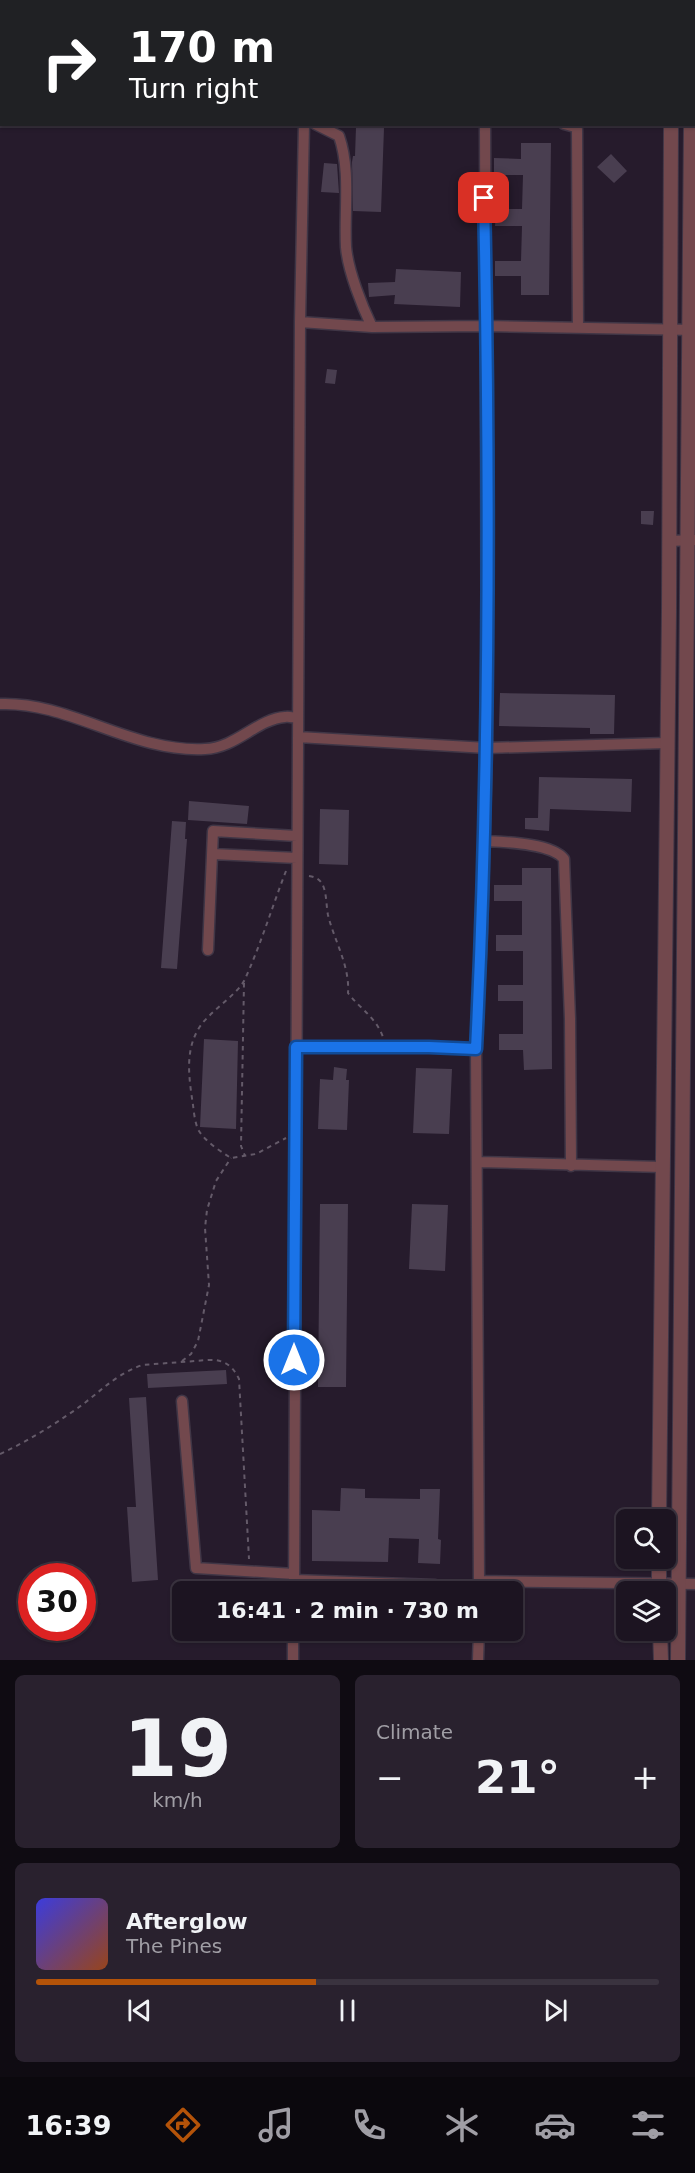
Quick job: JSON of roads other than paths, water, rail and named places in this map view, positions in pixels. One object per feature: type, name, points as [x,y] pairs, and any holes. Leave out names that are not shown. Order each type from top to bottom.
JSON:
[{"type":"street","points":[[294,1581],[297,874],[294,858],[297,836],[300,322],[304,126]]},
{"type":"street","points":[[319,126],[339,136],[345,152],[346,251],[362,306],[372,327]]},
{"type":"street","points":[[479,1581],[476,1049],[487,748],[485,126]]},
{"type":"street","points":[[571,126],[577,129],[578,327]]},
{"type":"street","points":[[659,1509],[671,126]]},
{"type":"street","points":[[678,1660],[692,540],[691,126]]},
{"type":"street","points":[[300,322],[372,327],[486,326],[692,330]]},
{"type":"street","points":[[669,541],[692,540]]},
{"type":"street","points":[[0,704],[40,708],[153,745],[205,749],[226,745],[257,726],[284,717],[298,718]]},
{"type":"street","points":[[298,737],[487,748],[667,743]]},
{"type":"street","points":[[208,950],[213,831],[297,836]]},
{"type":"street","points":[[485,841],[520,843],[547,849],[560,854],[564,859],[570,1019],[571,1166]]},
{"type":"street","points":[[212,854],[294,858]]},
{"type":"street","points":[[296,1047],[476,1049]]},
{"type":"street","points":[[477,1162],[662,1167]]},
{"type":"street","points":[[182,1401],[196,1568],[250,1571],[290,1581]]},
{"type":"street","points":[[678,1584],[695,1584]]},
{"type":"street","points":[[523,1586],[616,1588]]},
{"type":"street","points":[[293,1660],[294,1641]]},
{"type":"street","points":[[478,1660],[479,1641]]},
{"type":"street","points":[[660,1641],[661,1660]]}]
